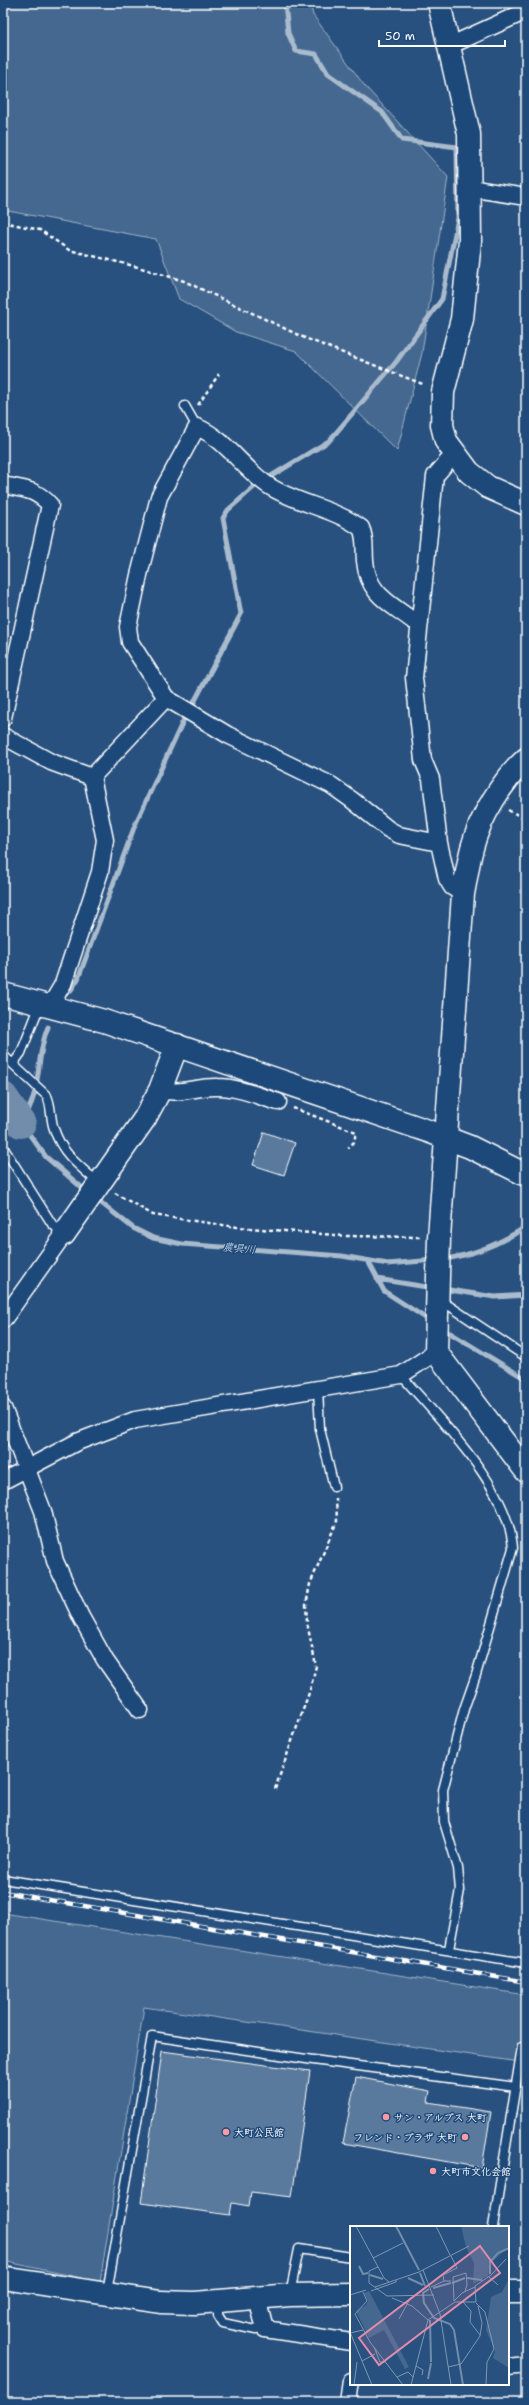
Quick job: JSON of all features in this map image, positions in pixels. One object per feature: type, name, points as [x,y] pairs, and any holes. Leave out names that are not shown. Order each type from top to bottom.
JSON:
[{"type":"street","points":[[439,3],[469,134],[470,241],[462,319],[443,392],[442,425],[446,441],[469,472],[488,487],[526,504]]},
{"type":"street","points":[[449,46],[526,11]]},
{"type":"street","points":[[469,188],[526,197]]},
{"type":"street","points":[[420,624],[373,590],[367,576],[364,536],[361,528],[269,486],[194,421],[159,497],[139,575],[128,627],[130,642],[166,698],[228,735],[330,785],[352,800],[388,829],[399,835],[439,843]]},
{"type":"street","points":[[456,456],[435,476],[414,673],[423,760],[431,779],[434,794],[439,843],[447,879],[452,887],[463,894]]},
{"type":"street","points":[[3,485],[31,490],[42,495],[50,505],[3,718]]},
{"type":"street","points":[[92,777],[166,698]]},
{"type":"street","points":[[3,736],[58,765],[92,777]]},
{"type":"street","points":[[526,759],[506,781],[478,828],[471,849],[463,894],[439,1242],[436,1352],[526,1471]]},
{"type":"street","points":[[45,1005],[62,984],[100,872],[105,840],[92,777]]},
{"type":"street","points":[[3,994],[104,1021],[446,1137],[470,1147],[526,1175]]},
{"type":"street","points":[[3,1320],[137,1132],[160,1090],[177,1045]]},
{"type":"street","points":[[160,1090],[172,1093],[201,1087],[231,1087],[278,1102]]},
{"type":"street","points":[[3,1481],[77,1442],[135,1420],[401,1375],[436,1352]]},
{"type":"street","points":[[3,1408],[25,1469],[43,1511],[55,1561],[81,1617],[105,1660],[140,1710]]},
{"type":"street","points":[[3,2278],[106,2296],[160,2302],[218,2301],[290,2295],[350,2294]]},
{"type":"street","points":[[509,2292],[526,2292]]},
{"type":"street","points":[[260,2297],[260,2310],[265,2329],[350,2342]]},
{"type":"street","points":[[509,2367],[526,2367]]},
{"type":"street","points":[[348,2402],[350,2385]]},
{"type":"lane","points":[[185,406],[194,421]]},
{"type":"lane","points":[[14,1064],[21,1054],[45,1005]]},
{"type":"lane","points":[[3,1055],[47,1096],[50,1103],[53,1128],[65,1154],[98,1187]]},
{"type":"lane","points":[[3,1147],[52,1224],[67,1230]]},
{"type":"lane","points":[[438,1298],[526,1357]]},
{"type":"lane","points":[[401,1375],[477,1463],[512,1532],[513,1548],[476,1675],[464,1709],[443,1790],[444,1822],[456,1860],[460,1890],[449,1949]]},
{"type":"lane","points":[[318,1390],[320,1429],[334,1487]]},
{"type":"lane","points":[[3,1879],[449,1949],[526,1963]]},
{"type":"lane","points":[[106,2296],[152,2036],[313,2060],[516,2087]]},
{"type":"lane","points":[[493,2226],[522,2047]]},
{"type":"lane","points":[[290,2295],[299,2249],[350,2257]]},
{"type":"lane","points":[[218,2301],[218,2315],[223,2323],[256,2330],[265,2329]]},
{"type":"path","points":[[3,222],[40,230],[68,250],[138,267],[184,281],[305,338],[443,392]]},
{"type":"path","points":[[194,421],[219,374]]},
{"type":"path","points":[[278,1102],[356,1132],[354,1142],[348,1148]]},
{"type":"path","points":[[98,1187],[153,1215],[237,1227],[439,1242]]},
{"type":"path","points":[[275,1789],[310,1690],[316,1666],[307,1623],[306,1604],[310,1584],[337,1521],[334,1487]]},
{"type":"shaded area","points":[[3,3],[310,3],[313,15],[364,85],[448,177],[422,353],[397,451],[296,351],[236,332],[179,299],[156,239],[3,210]]},
{"type":"shaded area","points":[[3,1913],[526,1995],[526,2063],[144,2007],[100,2282],[3,2261]]},
{"type":"building","points":[[264,1132],[295,1143],[284,1175],[253,1165]]},
{"type":"building","name":"大町公民館","points":[[162,2051],[310,2071],[292,2197],[251,2192],[249,2206],[232,2203],[230,2215],[141,2203]]},
{"type":"building","points":[[356,2077],[430,2091],[428,2102],[491,2112],[482,2168],[343,2143]]},
{"type":"waterway","points":[[268,478],[329,441],[396,362],[442,299],[458,218],[457,147],[402,140],[382,112],[328,74],[316,54],[296,51],[288,33],[285,3]]},
{"type":"waterway","points":[[192,706],[241,614],[223,518],[228,510],[254,487]]},
{"type":"waterway","points":[[71,990],[78,979],[135,825],[184,719]]},
{"type":"waterway","name":"農具川","points":[[48,1027],[41,1051],[33,1098],[21,1123],[46,1157],[87,1192]]},
{"type":"waterway","name":"農具川","points":[[3,1097],[21,1123]]},
{"type":"waterway","name":"農具川","points":[[95,1198],[133,1228],[153,1238],[182,1244],[342,1256],[388,1264],[434,1260]]},
{"type":"waterway","name":"農具川","points":[[444,1259],[466,1255],[487,1248],[526,1227]]},
{"type":"waterway","points":[[368,1261],[384,1291],[424,1317]]},
{"type":"waterway","points":[[377,1279],[433,1288]]},
{"type":"waterway","points":[[443,1289],[495,1297],[526,1295]]},
{"type":"waterway","points":[[450,1333],[526,1379]]},
{"type":"railway","points":[[3,1892],[526,1982]]},
{"type":"place","name":"サン・アルプス 大町","points":[[386,2117]]},
{"type":"place","name":"大町公民館","points":[[226,2132]]},
{"type":"place","name":"フレンド・プラザ 大町","points":[[465,2137]]},
{"type":"place","name":"大町市文化会館","points":[[433,2171]]}]
